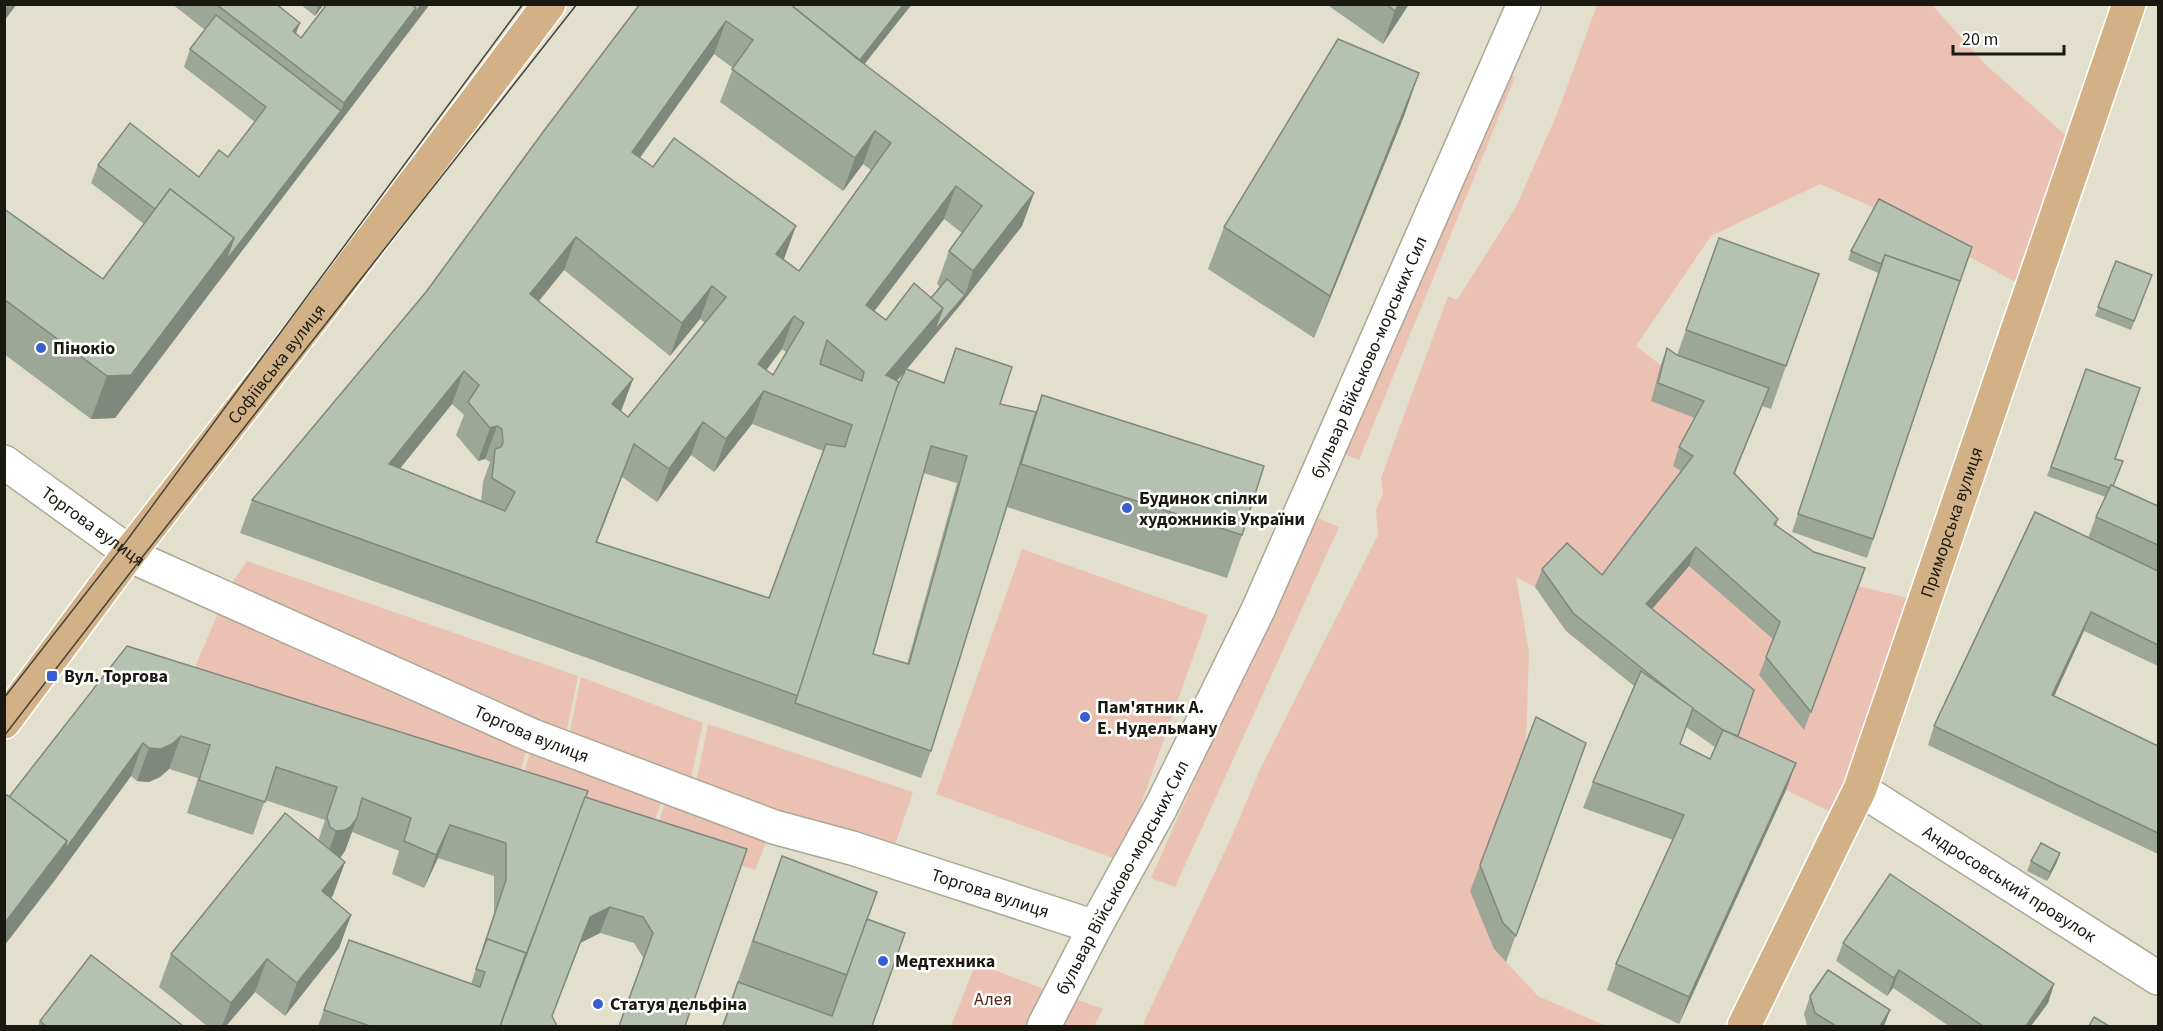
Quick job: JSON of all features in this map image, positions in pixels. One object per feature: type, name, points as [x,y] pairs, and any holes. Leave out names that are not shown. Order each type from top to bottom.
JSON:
[{"type":"main road","name":"Софіївська вулиця","points":[[4,723],[135,556],[549,4]]},
{"type":"main road","name":"Приморська вулиця","points":[[1744,1026],[1860,789],[2129,4]]},
{"type":"street","name":"бульвар Військово-морських Сил","points":[[1044,1026],[1161,807],[1258,610],[1524,4]]},
{"type":"street","name":"Торгова вулиця","points":[[4,462],[135,556],[533,736],[774,827],[852,848],[1095,927]]},
{"type":"street","name":"Андросовський провулок","points":[[1860,789],[2158,978]]},
{"type":"green space","points":[[1597,5],[1932,5],[1987,66],[2069,138],[2019,284],[1904,221],[1820,184],[1711,236],[1636,346],[1671,373],[1762,406],[1728,491],[1807,570],[1858,586],[1921,601],[1843,818],[1786,790],[1566,631],[1535,587],[1516,577],[1529,652],[1526,743],[1494,949],[1538,996],[1606,1026],[1142,1026],[1232,836],[1261,767],[1378,535],[1376,510],[1383,494],[1381,478],[1448,296],[1457,300],[1516,207],[1557,114]]},
{"type":"green space","points":[[1500,68],[1515,77],[1359,460],[1336,451]]},
{"type":"green space","points":[[1312,516],[1339,527],[1175,887],[1151,878]]},
{"type":"green space","points":[[1022,549],[1208,615],[1121,861],[936,794]]},
{"type":"green space","points":[[247,561],[578,676],[564,744],[225,593]]},
{"type":"green space","points":[[221,606],[528,744],[515,790],[187,686]]},
{"type":"green space","points":[[581,677],[703,723],[688,792],[567,746]]},
{"type":"green space","points":[[708,724],[913,792],[891,857],[694,793]]},
{"type":"green space","points":[[531,750],[663,797],[650,833],[518,791]]},
{"type":"green space","points":[[667,798],[769,835],[755,870],[654,835]]},
{"type":"green space","name":"Алея","points":[[976,963],[1044,989],[1026,1026],[951,1026]]},
{"type":"green space","name":"Алея","points":[[1067,996],[1103,1009],[1094,1026],[1052,1026]]},
{"type":"building","points":[[216,4],[276,4],[300,23],[293,31],[301,38],[327,4],[411,4],[416,8],[344,103]]},
{"type":"building","points":[[411,4],[422,4],[413,16],[416,8]]},
{"type":"building","points":[[640,4],[790,4],[855,57],[1034,193],[973,271],[949,251],[982,206],[956,186],[866,305],[886,320],[914,283],[943,308],[886,375],[899,382],[798,696],[252,500],[426,292]],"holes":[[[726,21],[753,40],[732,69],[855,158],[875,131],[891,143],[799,271],[776,254],[796,226],[674,138],[653,167],[632,152]],[[576,237],[682,323],[712,286],[726,297],[628,417],[612,404],[633,379],[530,294]],[[794,316],[804,323],[773,375],[758,364]],[[827,340],[864,372],[862,381],[820,364]],[[464,371],[479,385],[468,402],[490,428],[497,426],[502,429],[503,443],[501,447],[495,449],[492,478],[515,492],[505,511],[389,464]],[[764,391],[852,425],[845,447],[826,444],[769,598],[596,542],[634,444],[669,469],[703,422],[726,439]]]},
{"type":"building","points":[[790,4],[904,4],[860,60]]},
{"type":"building","points":[[1386,4],[1399,4],[1395,11]]},
{"type":"building","points":[[216,15],[341,111],[225,262],[234,238],[170,189],[155,209],[98,165],[130,123],[199,177],[219,150],[228,157],[266,107],[190,49]]},
{"type":"building","points":[[1338,39],[1419,73],[1330,296],[1224,227]]},
{"type":"building","points":[[170,189],[234,238],[131,375],[107,376],[4,299],[4,209],[103,279]]},
{"type":"building","points":[[1879,199],[1972,247],[1960,281],[1885,255],[1881,264],[1851,251]]},
{"type":"building","points":[[1719,238],[1819,274],[1786,366],[1686,330]]},
{"type":"building","points":[[1885,255],[1960,281],[1873,539],[1798,514]]},
{"type":"building","points":[[2116,261],[2152,275],[2134,321],[2098,307]]},
{"type":"building","points":[[947,279],[965,295],[934,331],[943,308],[931,298]]},
{"type":"building","points":[[956,348],[1012,367],[1000,404],[1036,412],[931,751],[795,703],[897,387],[906,369],[944,383]],"holes":[[[931,446],[967,456],[909,664],[873,654]]]},
{"type":"building","points":[[1667,348],[1677,355],[1769,388],[1734,473],[1778,519],[1774,524],[1814,552],[1865,568],[1811,712],[1766,657],[1780,622],[1696,547],[1646,604],[1754,690],[1738,736],[1723,730],[1689,706],[1573,613],[1542,569],[1567,543],[1602,575],[1693,456],[1679,447],[1704,401],[1658,383]]},
{"type":"building","points":[[2086,369],[2140,388],[2115,459],[2123,461],[2113,486],[2111,485],[2110,488],[2051,467]]},
{"type":"building","points":[[1042,395],[1264,466],[1242,535],[1021,464]]},
{"type":"building","points":[[2111,485],[2158,506],[2158,545],[2096,517]]},
{"type":"building","points":[[2035,512],[2158,571],[2158,645],[2091,612],[2052,695],[2158,746],[2158,833],[1934,726]]},
{"type":"building","points":[[127,646],[588,791],[524,960],[526,953],[487,939],[483,949],[506,880],[506,843],[450,825],[436,855],[404,841],[411,818],[362,798],[357,818],[351,826],[345,830],[336,831],[330,827],[327,817],[337,787],[276,767],[265,802],[199,780],[210,745],[181,736],[172,744],[161,749],[149,748],[143,743],[64,851],[67,841],[9,797]]},
{"type":"building","points":[[1641,671],[1693,708],[1680,744],[1710,759],[1723,730],[1796,763],[1689,997],[1616,964],[1684,815],[1593,782]]},
{"type":"building","points":[[1536,717],[1586,743],[1516,936],[1503,923],[1480,865]]},
{"type":"building","points":[[7,795],[67,841],[4,924],[4,798]]},
{"type":"building","points":[[585,797],[747,849],[685,1026],[619,1026],[653,933],[643,917],[610,907],[590,917],[552,1016],[557,1026],[500,1026]]},
{"type":"building","points":[[285,813],[345,862],[322,891],[351,915],[297,983],[267,959],[231,1003],[171,954]]},
{"type":"building","points":[[2041,843],[2060,853],[2050,872],[2031,861]]},
{"type":"building","points":[[782,856],[877,892],[847,975],[753,941]]},
{"type":"building","points":[[1890,874],[2054,984],[2026,1026],[1983,1026],[1899,970],[1894,978],[1843,943]]},
{"type":"building","points":[[867,919],[905,933],[872,1026],[723,1026],[738,982],[832,1016]]},
{"type":"building","points":[[487,939],[526,953],[500,1026],[370,1026],[324,1010],[349,940],[480,987],[485,972],[476,969]]},
{"type":"building","points":[[91,955],[183,1026],[46,1026],[40,1021]]},
{"type":"building","points":[[1828,970],[1890,1010],[1880,1026],[1836,1026],[1815,1013],[1810,996]]},
{"type":"building","points":[[2094,1017],[2109,1026],[2089,1026]]},
{"type":"tram line","points":[[4,698],[122,547],[523,4]]},
{"type":"tram line","points":[[4,736],[577,4]]},
{"type":"place","name":"Пінокіо","points":[[41,348]]},
{"type":"place","name":"Будинок спілки художників України","points":[[1127,508]]},
{"type":"place","name":"Вул. Торгова","points":[[52,676]]},
{"type":"place","name":"Пам'ятник А. Е. Нудельману","points":[[1085,717]]},
{"type":"place","name":"Медтехника","points":[[883,961]]},
{"type":"place","name":"Статуя дельфіна","points":[[598,1004]]}]
